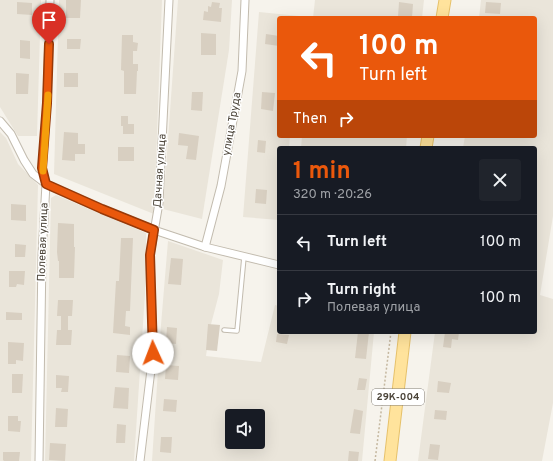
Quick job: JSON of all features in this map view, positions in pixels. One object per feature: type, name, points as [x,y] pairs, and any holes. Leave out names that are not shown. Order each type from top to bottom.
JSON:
[{"type":"main road","points":[[442,16],[444,0]]},
{"type":"main road","name":"29К-004","points":[[390,461],[405,334]]},
{"type":"street","name":"Полевая улица","points":[[39,461],[42,255],[46,184],[42,168],[47,103],[50,0]]},
{"type":"street","name":"Дачная улица","points":[[140,461],[153,353],[150,255],[159,203],[169,0]]},
{"type":"street","name":"улица Труда","points":[[205,247],[221,186],[242,71],[246,0]]},
{"type":"street","points":[[0,121],[12,134],[24,160],[33,174],[46,184],[154,230],[205,247],[277,265]]},
{"type":"lane","points":[[224,330],[237,331],[244,257]]},
{"type":"path","points":[[375,461],[390,334]]},
{"type":"shaded area","points":[[0,0],[41,0],[37,136],[18,136],[0,107]]},
{"type":"shaded area","points":[[59,0],[162,0],[154,214],[54,174]]},
{"type":"shaded area","points":[[178,0],[232,0],[229,50],[202,219],[163,209]]},
{"type":"shaded area","points":[[315,0],[424,0],[422,16],[313,16]]},
{"type":"shaded area","points":[[481,0],[553,0],[553,216],[540,295],[553,299],[553,403],[542,461],[418,461],[435,334],[537,334],[537,146],[463,146],[465,138],[537,138],[537,16],[479,16]]},
{"type":"shaded area","points":[[259,12],[299,16],[277,16],[277,138],[290,138],[289,146],[277,146],[277,220],[243,217]]},
{"type":"shaded area","points":[[0,132],[6,138],[18,164],[38,185],[31,461],[0,461]]},
{"type":"shaded area","points":[[302,138],[407,138],[406,146],[301,146]]},
{"type":"shaded area","points":[[56,195],[146,233],[146,278],[134,461],[45,461],[51,198]]},
{"type":"shaded area","points":[[168,241],[223,260],[219,294],[210,328],[206,356],[261,362],[275,305],[277,306],[277,334],[374,334],[362,461],[152,461]]},
{"type":"building","points":[[66,0],[81,0],[80,18],[66,18]]},
{"type":"building","points":[[17,2],[32,3],[32,15],[17,14]]},
{"type":"building","points":[[212,2],[220,3],[219,8],[222,8],[221,22],[203,20],[204,11],[208,12],[208,6],[211,7]]},
{"type":"building","points":[[399,2],[413,4],[412,16],[398,16]]},
{"type":"building","points":[[486,2],[501,3],[500,14],[485,13]]},
{"type":"building","points":[[201,33],[216,34],[216,55],[201,55]]},
{"type":"building","points":[[266,34],[277,36],[277,46],[265,44]]},
{"type":"building","points":[[122,35],[133,35],[133,42],[138,43],[137,51],[133,51],[133,64],[138,64],[136,94],[124,94],[124,71],[121,70]]},
{"type":"building","points":[[67,39],[81,39],[80,49],[67,49]]},
{"type":"building","points":[[20,40],[30,41],[30,59],[20,58]]},
{"type":"building","points":[[16,73],[29,74],[28,94],[16,94]]},
{"type":"building","points":[[64,73],[78,73],[78,87],[64,87]]},
{"type":"building","points":[[192,92],[203,92],[202,111],[191,110]]},
{"type":"building","points":[[262,92],[275,93],[273,111],[261,109]]},
{"type":"building","points":[[121,116],[128,116],[128,124],[134,124],[134,134],[123,134]]},
{"type":"building","points":[[64,132],[78,133],[78,144],[85,144],[85,154],[75,154],[75,161],[62,160]]},
{"type":"building","points":[[179,133],[199,136],[196,160],[186,159],[188,146],[178,145]]},
{"type":"building","points":[[258,140],[266,141],[265,153],[257,152]]},
{"type":"building","points":[[118,147],[134,147],[134,161],[118,161]]},
{"type":"building","points":[[256,189],[267,190],[266,204],[255,203]]},
{"type":"building","points":[[11,204],[26,205],[26,221],[11,220]]},
{"type":"building","points":[[58,223],[74,224],[74,278],[59,278],[59,261],[57,252]]},
{"type":"building","points":[[121,238],[133,238],[130,311],[126,311],[125,326],[130,327],[130,335],[113,333],[116,281],[119,281]]},
{"type":"building","points":[[15,244],[26,245],[25,257],[15,257]]},
{"type":"building","points":[[171,258],[183,259],[181,285],[168,284]]},
{"type":"building","points":[[9,271],[25,271],[24,285],[17,284],[16,287],[9,287]]},
{"type":"building","points":[[58,300],[73,300],[72,316],[68,316],[68,330],[72,330],[71,345],[56,345],[57,330],[61,330],[61,316],[57,316]]},
{"type":"building","points":[[6,312],[22,313],[22,320],[6,320]]},
{"type":"building","points":[[208,324],[220,325],[217,351],[206,350]]},
{"type":"building","points":[[167,327],[177,328],[176,344],[166,343]]},
{"type":"building","points":[[277,334],[289,335],[287,344],[276,342]]},
{"type":"building","points":[[358,334],[369,334],[366,359],[355,358]]},
{"type":"building","points":[[445,334],[459,334],[458,340],[452,339],[451,348],[443,347]]},
{"type":"building","points":[[8,342],[24,343],[23,361],[16,360],[16,364],[8,364]]},
{"type":"building","points":[[117,355],[130,356],[129,373],[116,372]]},
{"type":"building","points":[[166,365],[179,366],[178,380],[165,379]]},
{"type":"building","points":[[12,374],[23,374],[22,393],[12,393]]},
{"type":"building","points":[[56,375],[69,376],[68,392],[61,392],[62,388],[56,388]]},
{"type":"building","points":[[359,378],[367,379],[365,390],[357,390]]},
{"type":"building","points":[[438,381],[451,383],[449,393],[437,392]]},
{"type":"building","points":[[115,387],[129,388],[128,409],[113,408]]},
{"type":"building","points":[[164,399],[177,400],[176,412],[163,411]]},
{"type":"building","points":[[56,408],[68,409],[67,427],[55,427]]},
{"type":"building","points":[[354,409],[363,411],[360,434],[350,433]]},
{"type":"building","points":[[435,410],[447,411],[446,420],[434,419]]},
{"type":"building","points":[[8,416],[18,416],[18,421],[21,421],[20,432],[8,431]]},
{"type":"building","points":[[117,424],[126,425],[125,443],[116,443]]},
{"type":"building","points":[[161,437],[172,437],[171,453],[160,452]]},
{"type":"building","points":[[50,443],[66,444],[65,461],[49,460]]},
{"type":"building","points":[[430,444],[440,445],[438,460],[428,459]]},
{"type":"building","points":[[349,451],[359,452],[358,461],[348,461]]},
{"type":"building","points":[[3,452],[20,452],[19,461],[4,461]]},
{"type":"slow traffic","points":[[43,171],[48,95]]},
{"type":"route","points":[[49,44],[47,103],[42,168],[46,184],[154,230],[150,255],[153,353]]}]
